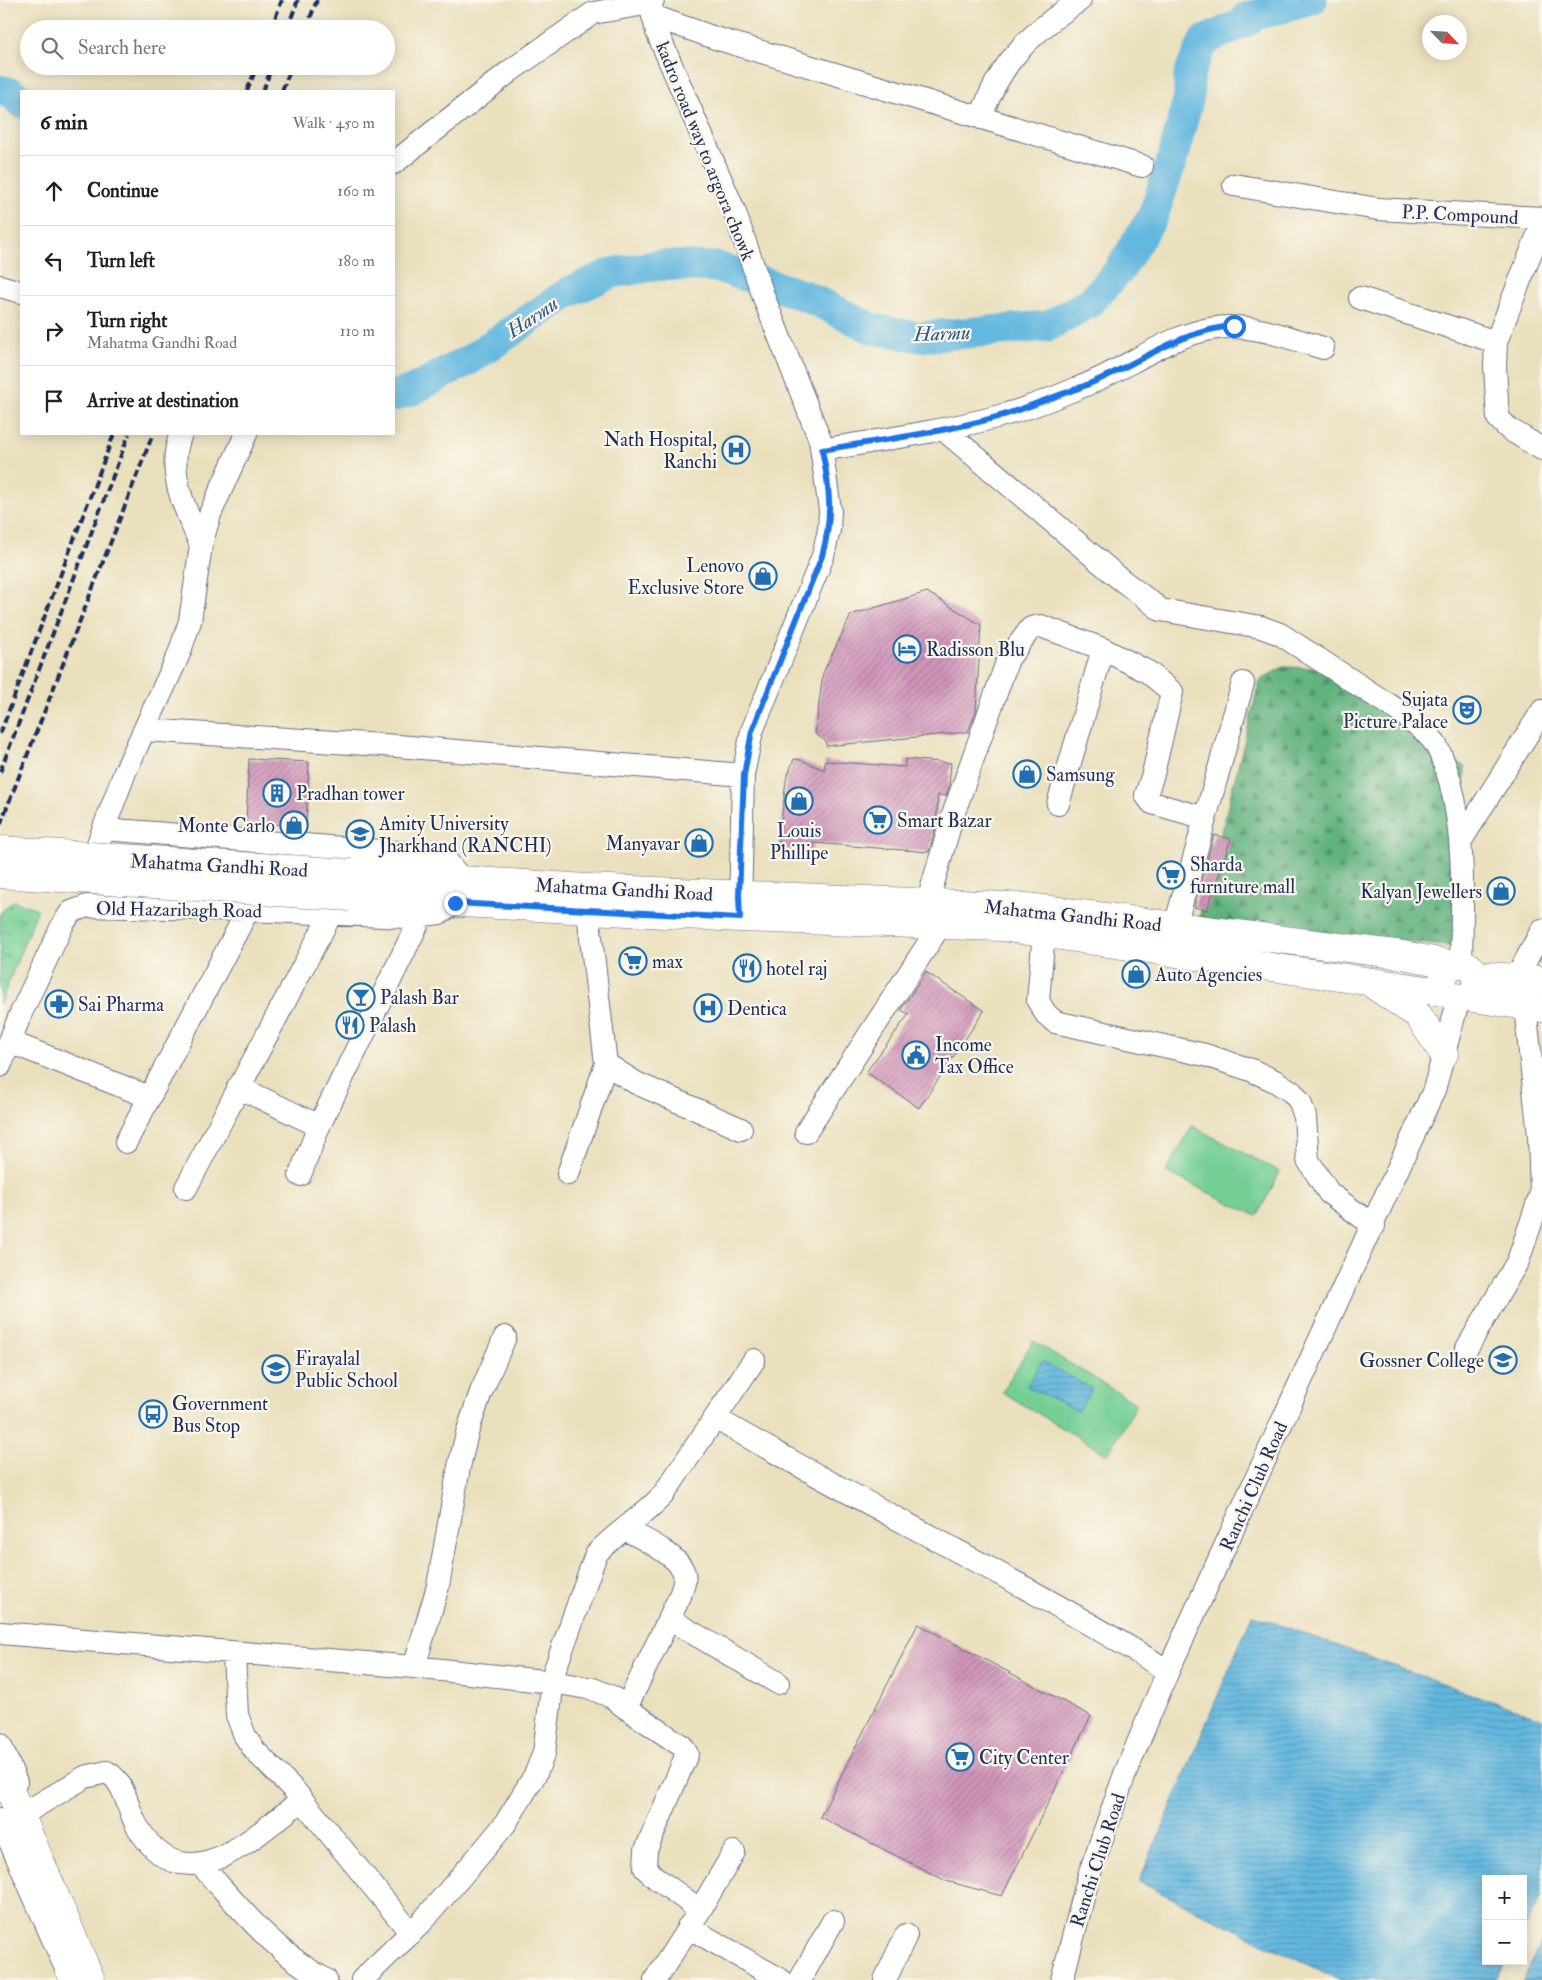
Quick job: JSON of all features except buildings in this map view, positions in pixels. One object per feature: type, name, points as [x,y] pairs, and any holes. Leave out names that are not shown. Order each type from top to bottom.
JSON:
[{"type":"main road","name":"Mahatma Gandhi Road","points":[[0,850],[344,895]]},
{"type":"main road","name":"Mahatma Gandhi Road","points":[[0,874],[344,895],[458,891],[934,914],[1027,907],[1404,955],[1461,982],[1534,1007]]},
{"type":"main road","name":"Mahatma Gandhi Road","points":[[458,891],[585,911],[740,906]]},
{"type":"main road","name":"Mahatma Gandhi Road","points":[[934,914],[1001,927],[1365,979],[1461,982],[1530,978]]},
{"type":"main road","points":[[1365,979],[1418,1015],[1444,1054]]},
{"type":"main road","points":[[0,1767],[92,1980]]},
{"type":"main road","points":[[0,1802],[77,1980]]},
{"type":"street","points":[[981,118],[996,80],[1018,50],[1033,34],[1080,0]]},
{"type":"street","points":[[395,161],[510,71],[593,13],[652,5],[715,38],[1142,166]]},
{"type":"street","name":"kadro road way to argora chowk","points":[[652,5],[664,51],[712,156],[745,237],[764,298],[813,421],[822,450],[830,510],[830,530],[822,556],[752,731],[744,775],[740,906]]},
{"type":"street","name":"P.P. Compound","points":[[1234,185],[1378,210],[1542,218]]},
{"type":"street","points":[[1542,224],[1496,342],[1496,403],[1498,418],[1509,429],[1542,449]]},
{"type":"street","points":[[0,286],[20,292]]},
{"type":"street","points":[[1360,298],[1496,342]]},
{"type":"street","points":[[822,450],[943,429],[999,416],[1078,389],[1178,339],[1215,328],[1234,326],[1256,329],[1323,348]]},
{"type":"street","name":"Ranchi Club Road","points":[[943,429],[1119,578],[1161,610],[1261,627],[1280,634],[1403,714],[1434,742],[1441,756],[1454,799],[1462,839],[1461,982],[1434,1090],[1168,1671],[1109,1814],[1089,1875],[1062,1980]]},
{"type":"street","points":[[181,435],[178,442],[175,474],[181,498],[202,546]]},
{"type":"street","points":[[71,912],[125,772],[179,654],[190,621],[202,546],[210,514],[244,436]]},
{"type":"street","points":[[806,1132],[934,914],[953,815],[1008,659],[1031,628],[1041,626],[1103,649],[1148,672],[1172,692],[1153,774],[1146,795],[1152,803],[1205,818]]},
{"type":"street","points":[[1058,804],[1103,649]]},
{"type":"street","points":[[1175,926],[1243,683]]},
{"type":"street","points":[[1462,839],[1542,711]]},
{"type":"street","points":[[145,730],[398,746],[744,775]]},
{"type":"street","points":[[104,828],[445,859],[458,891]]},
{"type":"street","name":"Old Hazaribagh Road","points":[[0,1066],[58,932],[71,912],[87,906],[248,910],[344,895],[406,917],[440,913],[458,891]]},
{"type":"street","points":[[186,1188],[238,1087],[344,895]]},
{"type":"street","points":[[126,1142],[248,910]]},
{"type":"street","points":[[568,1174],[606,1064],[589,922],[585,911]]},
{"type":"street","points":[[300,1175],[319,1126],[422,915]]},
{"type":"street","points":[[1530,978],[1542,930]]},
{"type":"street","points":[[1044,932],[1038,1001],[1046,1014],[1055,1022],[1206,1055],[1251,1070],[1275,1081],[1292,1092],[1300,1102],[1306,1117],[1308,1160],[1329,1193],[1373,1225]]},
{"type":"street","points":[[1467,1348],[1508,1278],[1525,1242],[1541,1193],[1534,1007]]},
{"type":"street","points":[[10,1042],[149,1097]]},
{"type":"street","points":[[606,1064],[636,1083],[741,1129]]},
{"type":"street","points":[[238,1087],[319,1126]]},
{"type":"street","points":[[414,1667],[438,1586],[459,1467],[467,1433],[481,1392],[505,1337]]},
{"type":"street","points":[[362,1980],[411,1933],[505,1824],[535,1775],[544,1752],[554,1672],[596,1554],[608,1541],[626,1529],[663,1495],[754,1360]]},
{"type":"street","points":[[715,1418],[822,1480],[1057,1607],[1168,1671]]},
{"type":"street","points":[[626,1529],[670,1555],[684,1572],[680,1596],[626,1708]]},
{"type":"street","points":[[669,1619],[778,1683]]},
{"type":"street","points":[[0,1633],[234,1654],[414,1667],[552,1682],[593,1689],[612,1697],[682,1746],[686,1754],[646,1850],[645,1868],[694,1919],[781,1980]]},
{"type":"street","points":[[234,1654],[240,1725],[255,1751],[302,1800],[411,1933]]},
{"type":"street","points":[[0,1744],[102,1980]]},
{"type":"street","points":[[28,1811],[85,1777],[107,1772],[120,1784],[136,1823],[146,1840],[158,1853],[172,1861],[190,1865],[201,1865],[225,1856],[246,1843],[302,1800]]},
{"type":"street","points":[[0,1819],[71,1980]]},
{"type":"street","points":[[654,1980],[694,1919],[734,1852]]},
{"type":"street","points":[[201,1865],[266,1938],[298,1965],[326,1980]]},
{"type":"street","points":[[800,1980],[833,1921]]},
{"type":"street","points":[[885,1980],[906,1936]]},
{"type":"green space","points":[[1283,667],[1320,668],[1465,767],[1454,947],[1199,919],[1260,680]]},
{"type":"green space","points":[[13,901],[38,909],[0,1004],[0,913]]},
{"type":"green space","points":[[1192,1126],[1280,1172],[1257,1216],[1166,1172]]},
{"type":"green space","points":[[1033,1341],[1137,1404],[1108,1455],[1002,1392]]},
{"type":"water","points":[[1042,1361],[1092,1389],[1078,1411],[1027,1386]]},
{"type":"water","points":[[1252,1615],[1542,1719],[1542,1895],[1527,1923],[1527,1875],[1482,1875],[1482,1965],[1504,1965],[1496,1980],[1339,1980],[1139,1882]]},
{"type":"water","points":[[1542,1942],[1542,1980],[1521,1980]]},
{"type":"waterway","name":"Harmu","points":[[395,396],[412,390],[471,359],[569,292],[612,273],[659,265],[718,267],[808,297],[873,329],[919,337],[1048,326],[1090,302],[1119,271],[1153,216],[1173,157],[1189,96],[1189,74],[1204,41],[1249,20],[1247,17],[1312,0]]},
{"type":"waterway","name":"Harmu","points":[[0,90],[14,94],[20,102]]},
{"type":"railway","points":[[274,20],[282,0]]},
{"type":"railway","points":[[290,20],[298,0]]},
{"type":"railway","points":[[309,20],[317,0]]},
{"type":"railway","points":[[247,90],[253,75]]},
{"type":"railway","points":[[263,90],[269,75]]},
{"type":"railway","points":[[282,90],[288,75]]},
{"type":"railway","points":[[0,734],[114,435]]},
{"type":"railway","points":[[0,772],[129,435]]},
{"type":"railway","points":[[0,825],[153,435]]},
{"type":"place","name":"Nath Hospital, Ranchi","points":[[736,450]]},
{"type":"place","name":"Lenovo Exclusive Store","points":[[763,576]]},
{"type":"place","name":"Radisson Blu","points":[[907,649]]},
{"type":"place","name":"Sujata Picture Palace","points":[[1467,710]]},
{"type":"place","name":"Samsung","points":[[1027,774]]},
{"type":"place","name":"Pradhan tower","points":[[277,793]]},
{"type":"place","name":"Louis Phillipe","points":[[799,801]]},
{"type":"place","name":"Smart Bazar","points":[[878,820]]},
{"type":"place","name":"Monte Carlo","points":[[294,825]]},
{"type":"place","name":"Amity University Jharkhand (RANCHI)","points":[[360,834]]},
{"type":"place","name":"Manyavar","points":[[699,843]]},
{"type":"place","name":"Sharda furniture mall","points":[[1171,875]]},
{"type":"place","name":"Kalyan Jewellers","points":[[1501,891]]},
{"type":"place","name":"max","points":[[633,961]]},
{"type":"place","name":"hotel raj","points":[[747,968]]},
{"type":"place","name":"Auto Agencies","points":[[1136,974]]},
{"type":"place","name":"Palash Bar","points":[[361,997]]},
{"type":"place","name":"Sai Pharma","points":[[59,1004]]},
{"type":"place","name":"Dentica","points":[[708,1008]]},
{"type":"place","name":"Palash","points":[[350,1025]]},
{"type":"place","name":"Income Tax Office","points":[[916,1055]]},
{"type":"place","name":"Gossner College","points":[[1503,1360]]},
{"type":"place","name":"Firayalal Public School","points":[[276,1369]]},
{"type":"place","name":"Government Bus Stop","points":[[153,1414]]},
{"type":"place","name":"City Center","points":[[960,1757]]},
{"type":"route","points":[[455,903],[740,918],[739,895],[744,775],[752,731],[822,556],[830,530],[830,510],[822,450],[943,429],[999,416],[1078,389],[1178,339],[1215,328],[1234,326]]}]
